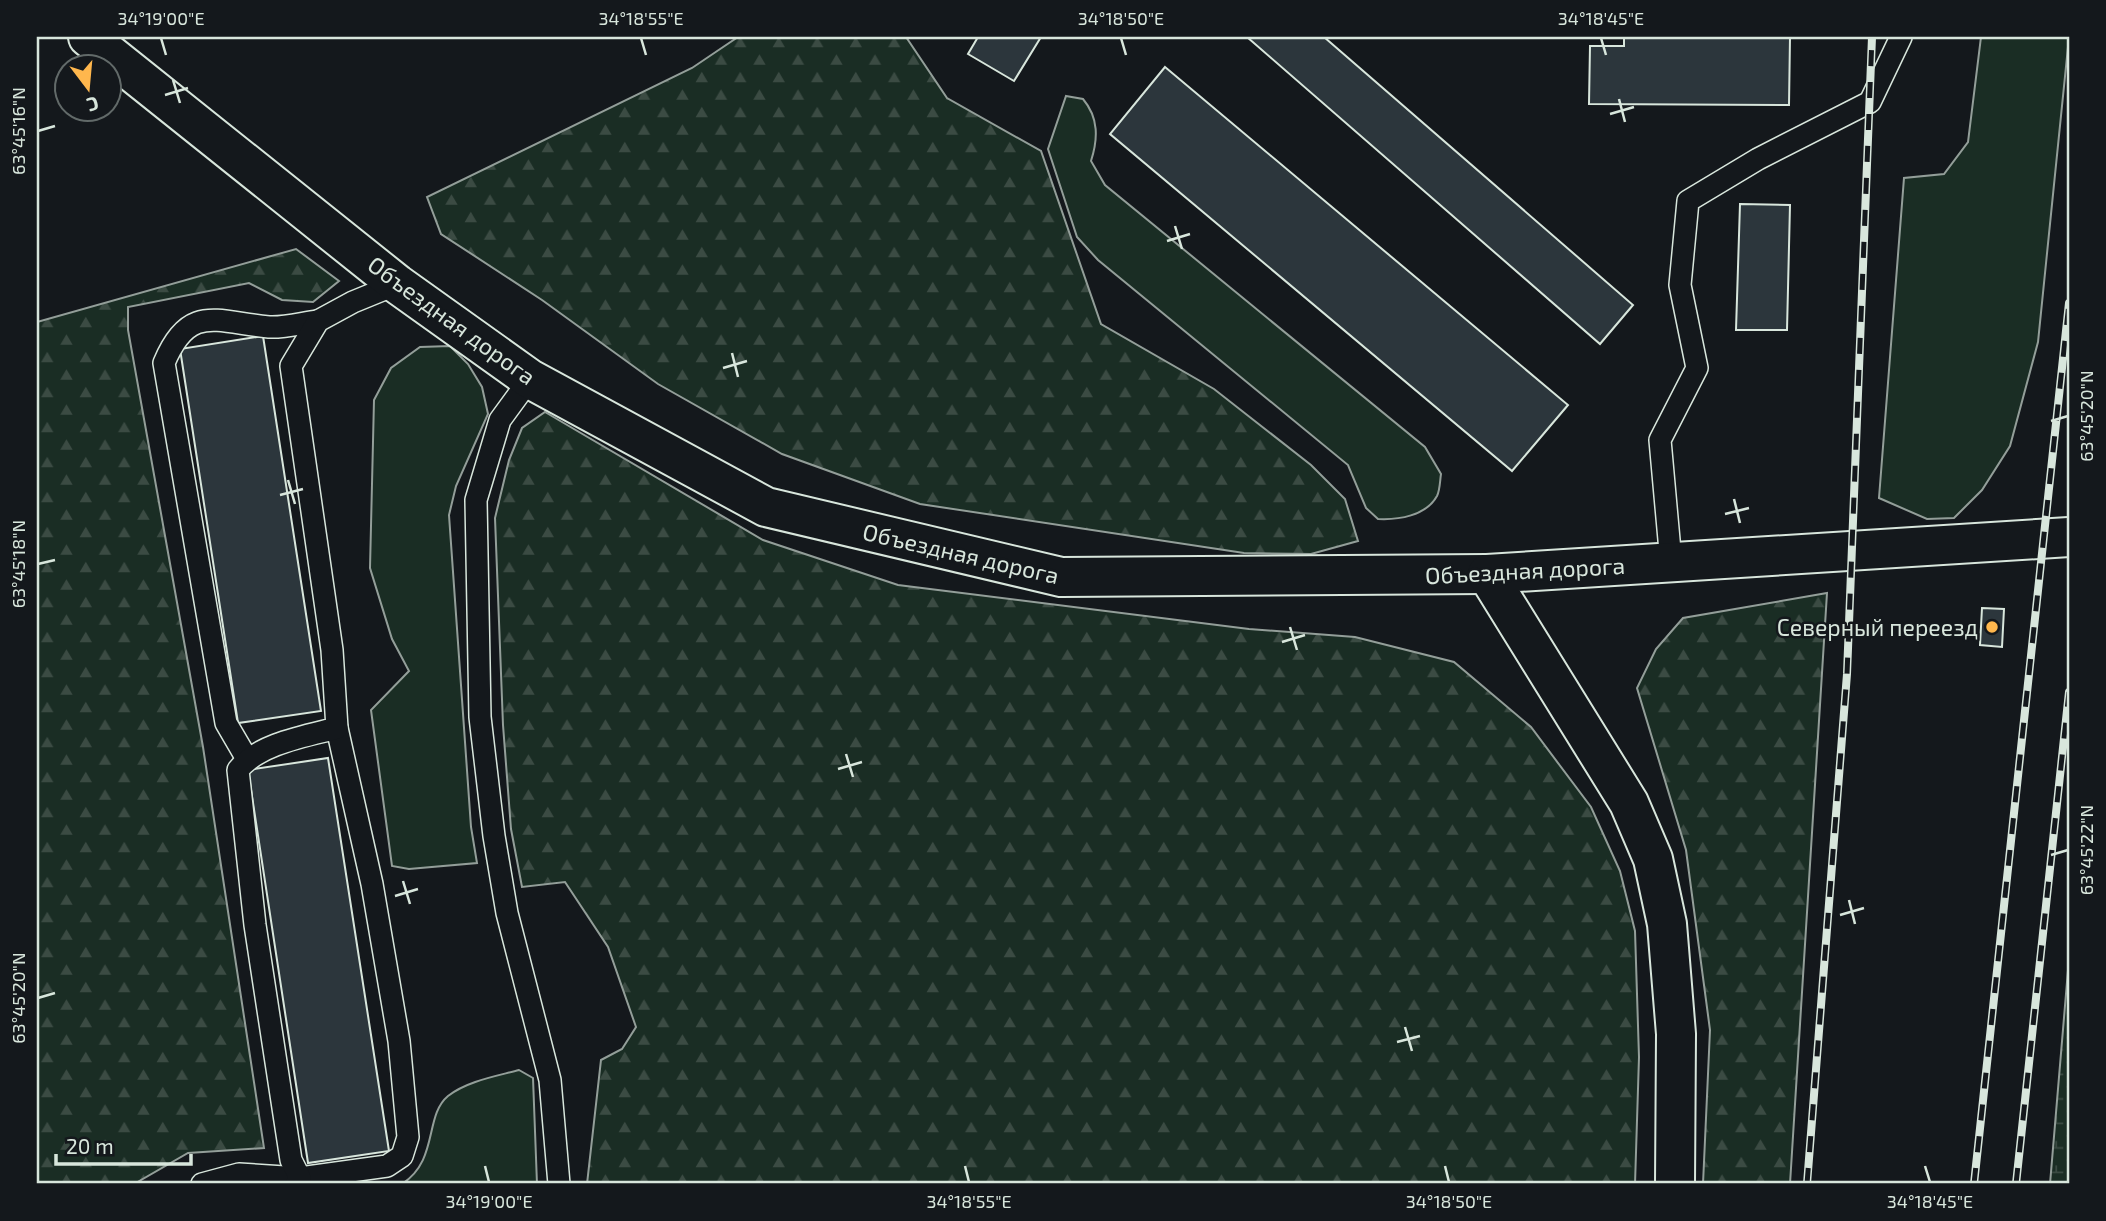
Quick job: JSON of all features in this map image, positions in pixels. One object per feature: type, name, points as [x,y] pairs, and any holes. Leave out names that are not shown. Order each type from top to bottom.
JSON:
[{"type":"street","name":"Объездная дорога","points":[[89,37],[397,284],[530,379],[766,507],[1061,577],[1487,575],[2069,537]]},
{"type":"street","points":[[1487,575],[1629,803],[1653,859],[1667,923],[1676,1034],[1675,1184]]},
{"type":"lane","points":[[1671,562],[1660,440],[1697,368],[1681,285],[1688,201],[1758,159],[1870,102],[1902,37]]},
{"type":"lane","points":[[247,759],[226,723],[164,363],[174,340],[191,323],[226,320],[271,328],[318,321],[353,302],[397,284]]},
{"type":"lane","points":[[202,1184],[239,1174],[298,1181],[387,1166],[402,1156],[408,1137],[399,1041],[381,936],[356,801],[337,728],[332,650],[291,366],[318,321]]},
{"type":"lane","points":[[530,379],[500,420],[476,500],[480,717],[494,836],[507,913],[550,1080],[559,1184]]},
{"type":"lane","points":[[298,1181],[291,1160],[256,925],[238,770],[247,759],[296,739],[337,728]]},
{"type":"green space","points":[[738,37],[906,37],[947,98],[1041,151],[1101,324],[1214,389],[1311,465],[1345,499],[1358,541],[1311,554],[1244,553],[920,504],[782,454],[658,384],[542,300],[441,234],[427,197],[692,68]]},
{"type":"green space","points":[[1981,37],[2069,37],[2038,342],[2010,446],[1982,490],[1954,518],[1927,519],[1879,498],[1904,178],[1944,174],[1968,142]]},
{"type":"green space","points":[[1066,96],[1083,99],[1092,114],[1096,137],[1091,161],[1105,185],[1425,447],[1441,474],[1438,494],[1432,503],[1411,515],[1378,519],[1366,508],[1348,465],[1098,260],[1077,237],[1048,149]]},
{"type":"green space","points":[[296,249],[339,281],[313,302],[282,300],[249,283],[128,307],[128,330],[203,747],[264,1148],[188,1153],[134,1184],[37,1184],[37,322]]},
{"type":"green space","points":[[450,346],[468,364],[482,387],[488,414],[456,486],[449,515],[471,827],[477,863],[409,869],[392,866],[371,710],[409,671],[392,639],[370,568],[374,400],[391,368],[420,347]]},
{"type":"green space","points":[[545,412],[763,540],[898,585],[1249,629],[1355,637],[1454,662],[1531,727],[1591,807],[1620,871],[1635,931],[1639,1057],[1635,1184],[587,1184],[601,1060],[622,1049],[636,1027],[608,947],[565,882],[522,887],[511,829],[503,725],[495,518],[509,460],[522,428]]},
{"type":"green space","points":[[1827,593],[1790,1184],[1703,1184],[1710,1030],[1686,850],[1637,688],[1656,649],[1683,618]]},
{"type":"green space","points":[[2068,970],[2069,1184],[2050,1184]]},
{"type":"green space","points":[[519,1070],[533,1078],[537,1184],[402,1184],[414,1174],[421,1163],[436,1115],[448,1096],[473,1083]]},
{"type":"building","points":[[978,37],[1041,37],[1014,81],[968,54]]},
{"type":"building","points":[[1247,37],[1324,37],[1633,305],[1600,344]]},
{"type":"building","points":[[1624,37],[1790,37],[1789,105],[1589,104],[1590,46],[1624,46]]},
{"type":"building","points":[[1165,67],[1568,405],[1512,471],[1110,134]]},
{"type":"building","points":[[1740,204],[1790,205],[1787,330],[1736,330]]},
{"type":"building","points":[[263,336],[321,711],[238,723],[180,349]]},
{"type":"building","name":"Северный переезд","points":[[1982,608],[2004,609],[2002,647],[1980,645]]},
{"type":"building","points":[[328,758],[389,1151],[308,1163],[248,770]]},
{"type":"railway","points":[[1807,1184],[1847,674],[1872,37]]},
{"type":"railway","points":[[1974,1184],[2069,303]]},
{"type":"railway","points":[[2016,1184],[2069,692]]},
{"type":"place","name":"Северный переезд","points":[[1992,627]]}]
